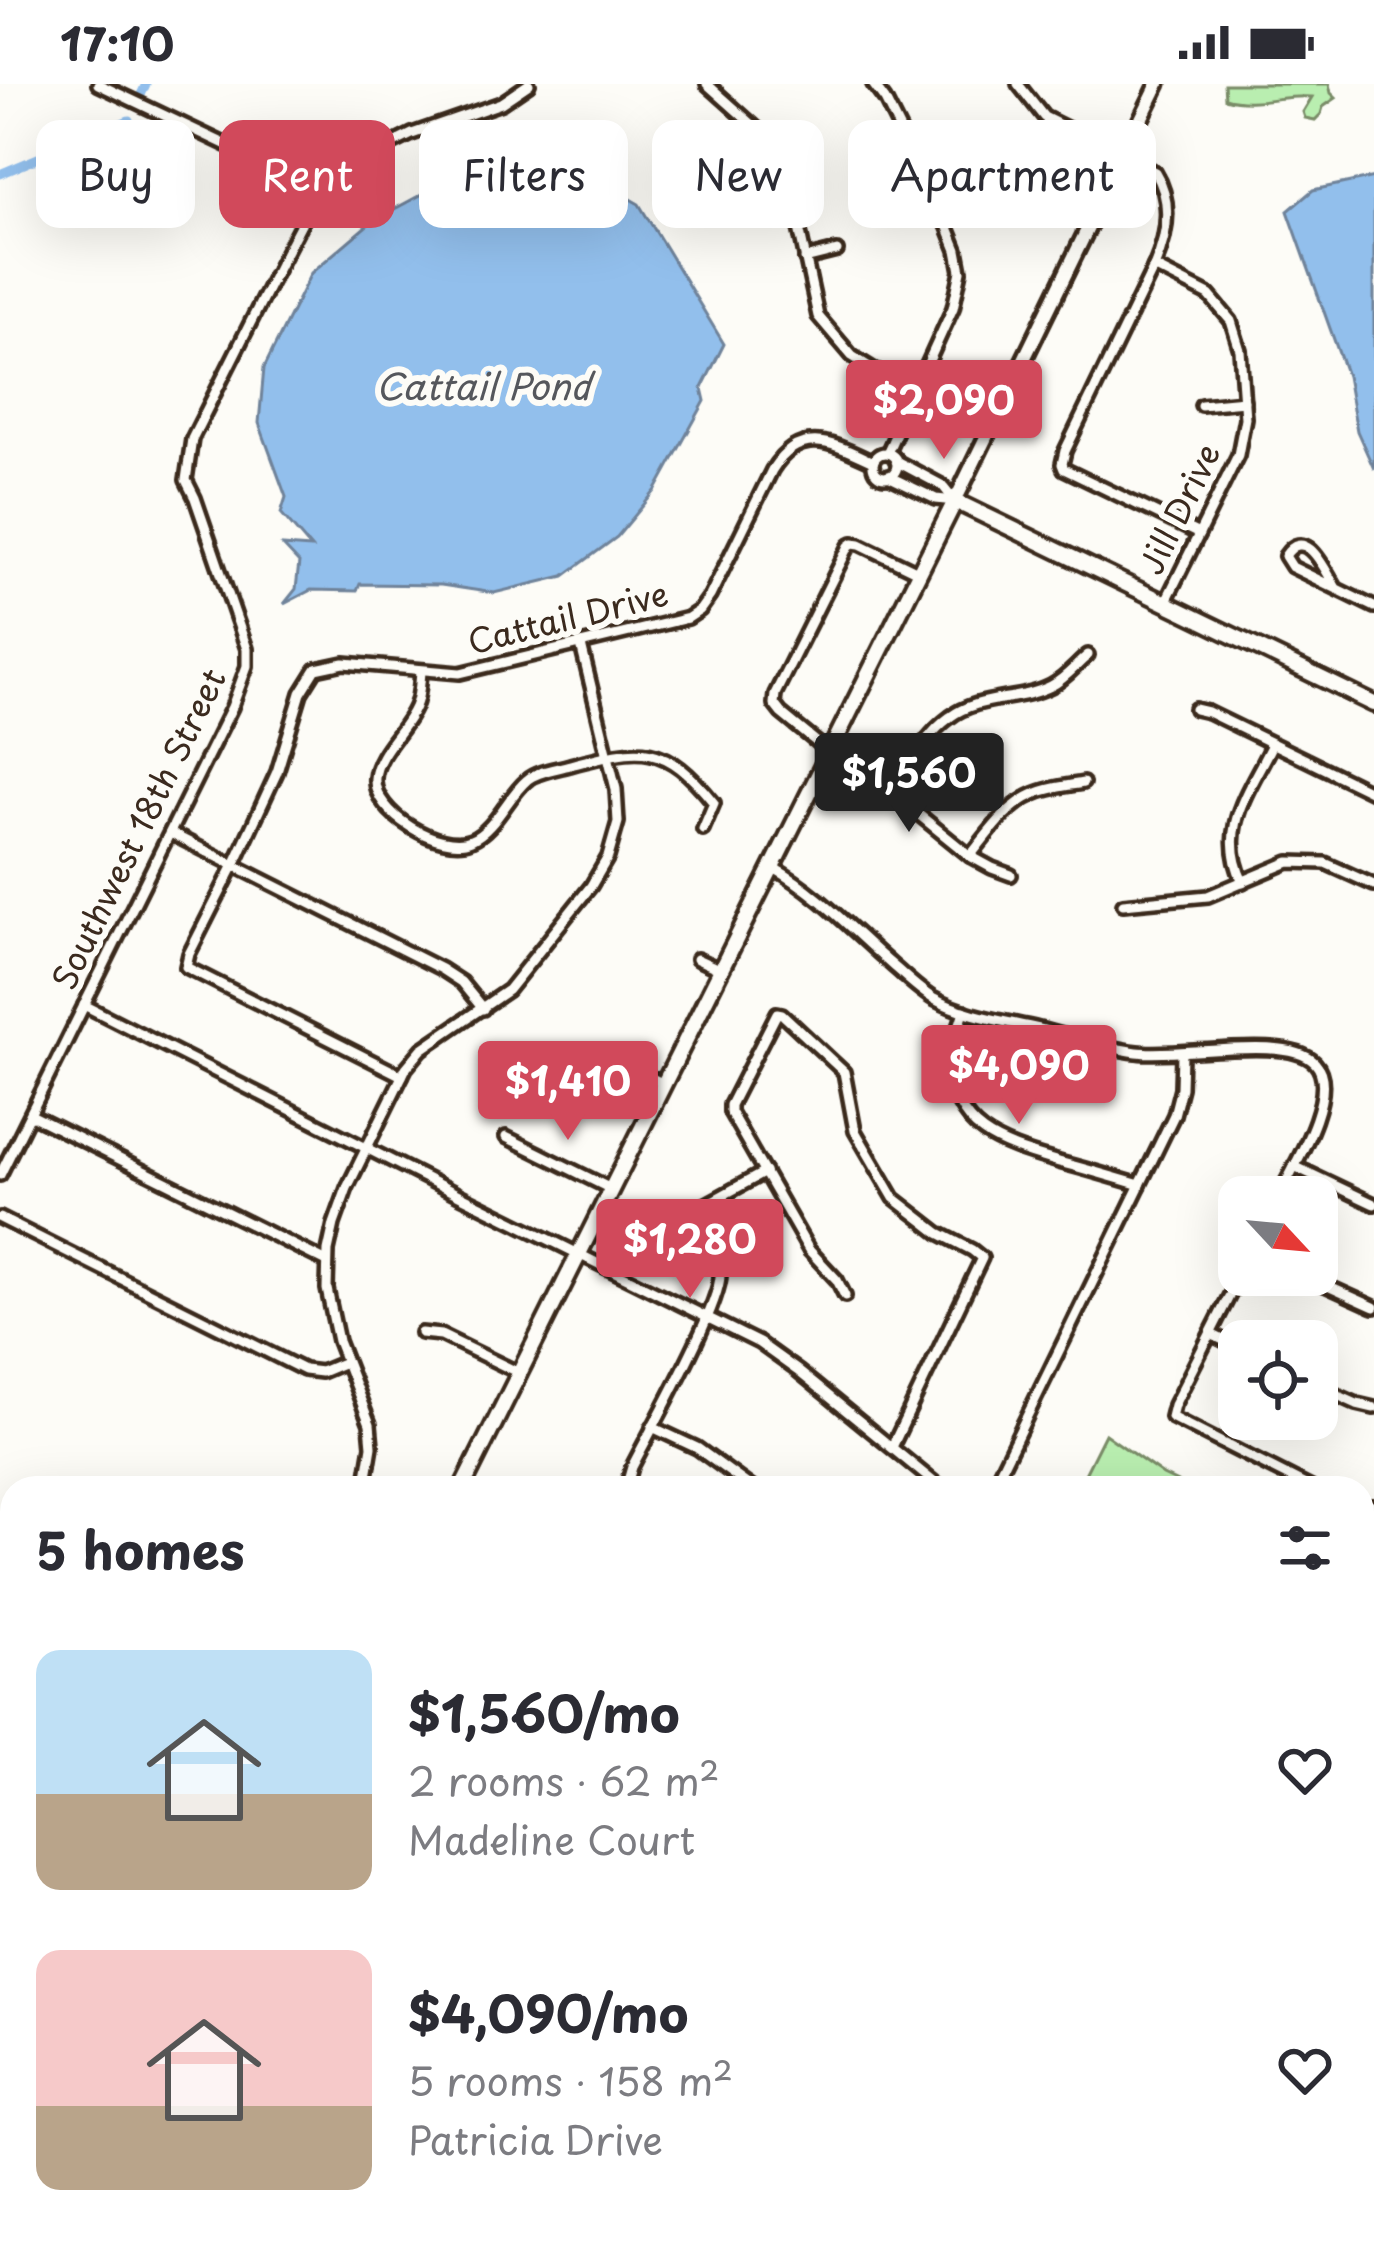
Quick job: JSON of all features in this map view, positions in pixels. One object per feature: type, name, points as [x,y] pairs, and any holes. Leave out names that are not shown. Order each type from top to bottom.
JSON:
[{"type":"main road","points":[[468,1476],[956,501],[1374,704]]},
{"type":"street","points":[[98,84],[219,141]]},
{"type":"street","name":"Southwest 18th Street","points":[[395,142],[501,103],[529,84]]},
{"type":"street","points":[[707,84],[778,152],[787,172],[818,316],[862,365],[913,394]]},
{"type":"street","points":[[873,84],[935,200],[960,260],[958,295],[886,453],[873,462],[876,474],[936,499],[956,501]]},
{"type":"street","points":[[1018,84],[1049,120]]},
{"type":"street","points":[[1141,120],[1158,84]]},
{"type":"street","points":[[1156,176],[1163,189],[1166,236],[1062,464],[1199,534]]},
{"type":"street","name":"Southwest 18th Street","points":[[0,1175],[232,707],[247,666],[247,650],[186,480],[192,440],[299,228]]},
{"type":"street","points":[[956,501],[1089,228]]},
{"type":"street","points":[[806,259],[837,251]]},
{"type":"street","name":"Jill Drive","points":[[1154,267],[1209,295],[1231,321],[1240,350],[1244,401],[1242,442],[1165,603]]},
{"type":"street","points":[[1202,405],[1244,401]]},
{"type":"street","name":"Cattail Drive","points":[[234,866],[277,772],[301,693],[316,669],[344,663],[466,672],[680,620],[700,610],[710,596],[783,454],[793,447],[824,441],[873,462]]},
{"type":"street","points":[[886,453],[943,486],[956,501]]},
{"type":"street","points":[[888,476],[896,461]]},
{"type":"street","points":[[920,574],[853,543],[774,699],[781,713],[829,753],[891,792],[970,856],[1011,875]]},
{"type":"street","points":[[1336,588],[1310,548],[1303,544],[1288,549],[1285,556],[1292,567],[1374,607]]},
{"type":"street","points":[[367,1476],[370,1424],[332,1314],[327,1262],[337,1214],[402,1076],[422,1048],[508,989],[604,866],[613,845],[616,789],[581,645]]},
{"type":"street","points":[[891,792],[929,736],[953,714],[975,704],[1046,688],[1088,655]]},
{"type":"street","points":[[421,671],[415,707],[378,765],[374,788],[391,814],[449,843],[470,841],[531,776],[636,750],[675,763],[698,784],[713,803],[704,829]]},
{"type":"street","points":[[1196,709],[1374,794]]},
{"type":"street","points":[[1243,882],[1232,851],[1234,826],[1272,744]]},
{"type":"street","points":[[970,856],[1018,802],[1039,792],[1083,783]]},
{"type":"street","points":[[170,833],[441,969],[466,986],[483,1009]]},
{"type":"street","points":[[1123,904],[1208,896],[1274,867],[1306,861],[1339,868],[1374,885]]},
{"type":"street","points":[[234,866],[189,954],[188,969],[402,1076]]},
{"type":"street","points":[[772,868],[800,884],[934,999],[964,1011],[1133,1052],[1182,1054],[1277,1047],[1300,1053],[1317,1065],[1323,1095],[1289,1176]]},
{"type":"street","points":[[698,958],[721,970]]},
{"type":"street","points":[[84,1005],[759,1343],[927,1476]]},
{"type":"street","points":[[964,1011],[952,1053],[952,1080],[977,1129],[1008,1147],[1140,1185]]},
{"type":"street","points":[[844,1296],[837,1280],[808,1250],[729,1108],[774,1016],[780,1013],[844,1072],[855,1131],[894,1198],[939,1233],[981,1256],[981,1265],[892,1447]]},
{"type":"street","points":[[998,1476],[1174,1115],[1182,1054]]},
{"type":"street","points":[[613,1059],[664,1084]]},
{"type":"street","points":[[31,1114],[327,1262]]},
{"type":"street","points":[[506,1138],[611,1189]]},
{"type":"street","points":[[1294,1166],[1374,1204]]},
{"type":"street","points":[[629,1476],[721,1279],[691,1219],[696,1210],[764,1172]]},
{"type":"street","points":[[0,1218],[297,1367],[316,1372],[345,1362]]},
{"type":"street","points":[[1338,1291],[1374,1307]]},
{"type":"street","points":[[1230,1296],[1171,1417],[1287,1476]]},
{"type":"street","points":[[421,1333],[441,1335],[520,1373]]},
{"type":"street","points":[[1211,1334],[1218,1338]]},
{"type":"street","points":[[1338,1395],[1374,1408]]},
{"type":"street","points":[[652,1427],[697,1448],[736,1476]]},
{"type":"green space","points":[[1224,84],[1329,84],[1336,98],[1315,120],[1305,118],[1303,112],[1312,97],[1236,100],[1225,98]]},
{"type":"green space","points":[[1105,1434],[1165,1476],[1084,1476]]},
{"type":"water","points":[[1374,177],[1374,469],[1357,431],[1347,376],[1288,211],[1313,190]]},
{"type":"water","name":"Cattail Pond","points":[[419,196],[419,228],[628,228],[628,198],[639,204],[724,344],[702,388],[705,401],[656,490],[617,537],[564,576],[494,593],[441,585],[360,584],[357,591],[311,590],[284,604],[296,589],[299,563],[283,546],[311,548],[281,513],[286,497],[259,423],[264,368],[311,273],[364,228],[395,228],[395,209]]},
{"type":"waterway","points":[[140,97],[146,84]]},
{"type":"waterway","points":[[0,174],[36,159]]}]
